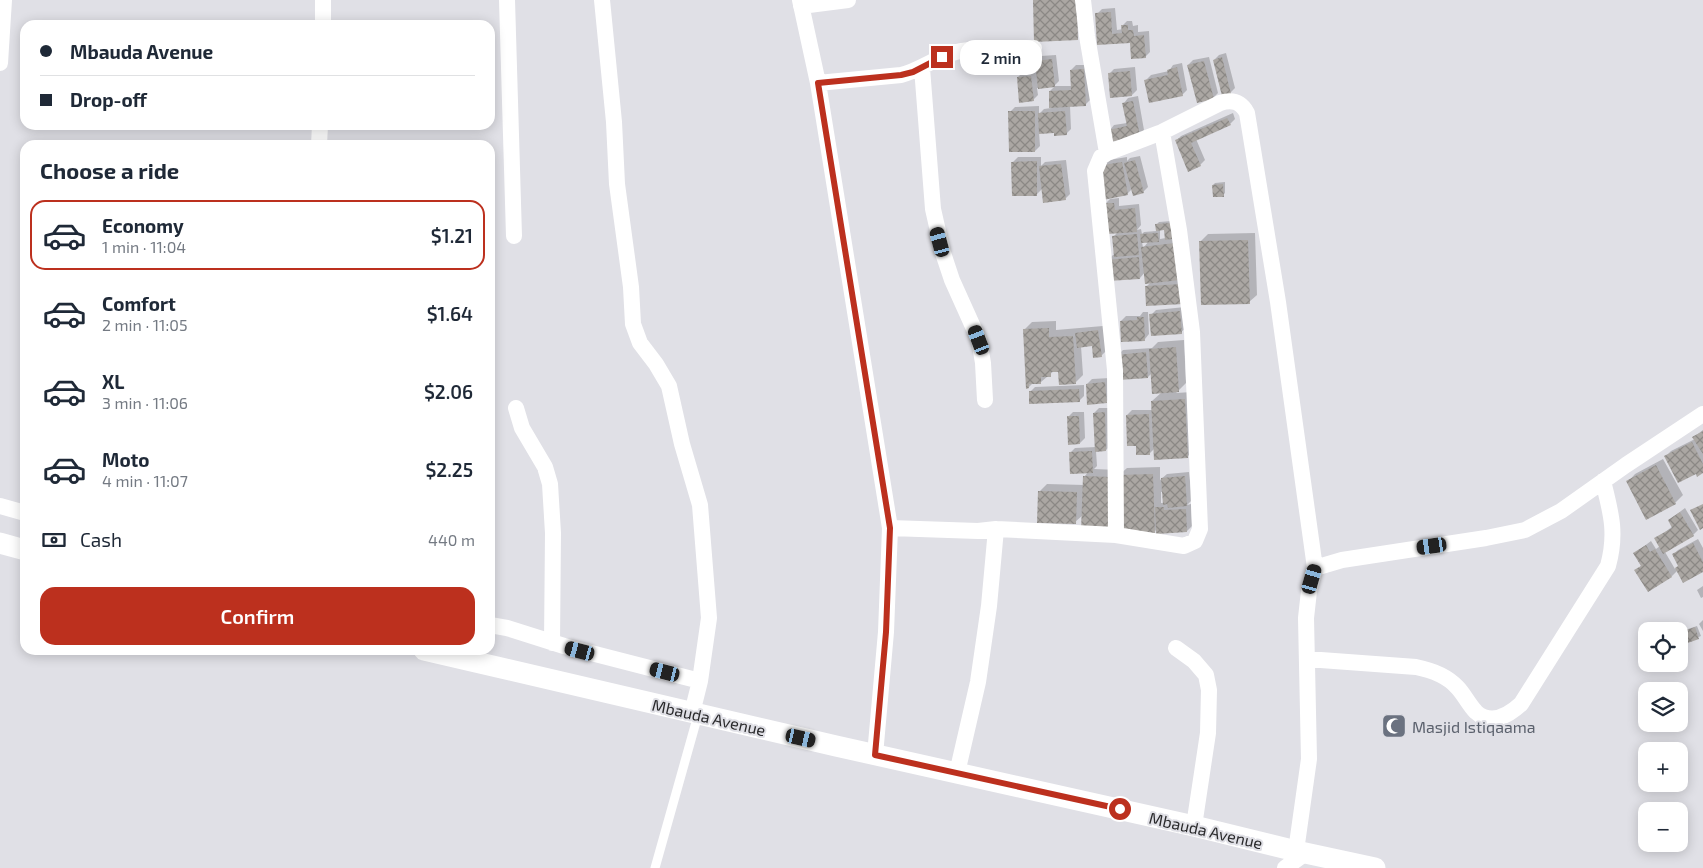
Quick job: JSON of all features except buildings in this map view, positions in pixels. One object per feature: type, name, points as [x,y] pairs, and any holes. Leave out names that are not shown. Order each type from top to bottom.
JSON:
[{"type":"street","points":[[0,63],[4,0]]},
{"type":"street","points":[[323,0],[323,20]]},
{"type":"street","points":[[507,0],[514,236]]},
{"type":"street","points":[[602,0],[614,122],[617,184],[631,287],[633,324],[640,343],[656,364],[668,386],[682,444],[700,505],[709,618],[695,714]]},
{"type":"street","points":[[848,0],[800,3],[818,83],[890,528],[886,632],[875,755]]},
{"type":"street","points":[[1083,0],[1087,36],[1107,152]]},
{"type":"street","points":[[818,83],[890,77],[913,72],[942,57],[966,50],[1034,48]]},
{"type":"street","points":[[922,68],[933,209],[937,232],[952,280],[979,340],[984,363],[985,400]]},
{"type":"street","points":[[1116,535],[1115,370],[1095,180],[1098,163],[1107,152],[1162,132],[1229,100],[1237,102],[1243,106],[1247,114],[1278,302],[1315,568],[1309,590],[1306,618],[1309,759],[1296,857]]},
{"type":"street","points":[[890,528],[978,531],[996,529],[1116,535],[1184,546],[1190,545],[1195,541],[1200,529],[1192,332],[1179,230],[1162,132]]},
{"type":"street","points":[[516,408],[522,428],[545,467],[550,484],[553,533],[552,643]]},
{"type":"street","points":[[1315,568],[1342,560],[1486,538],[1525,530],[1561,511],[1703,414]]},
{"type":"street","points":[[1307,659],[1416,667],[1431,670],[1444,676],[1457,686],[1476,712],[1497,718],[1512,713],[1521,704],[1608,566],[1614,535],[1603,481]]},
{"type":"street","points":[[0,506],[20,512]]},
{"type":"street","points":[[957,773],[978,682],[989,606],[996,529]]},
{"type":"street","points":[[0,543],[20,549]]},
{"type":"street","points":[[495,626],[700,682]]},
{"type":"street","points":[[1176,648],[1194,661],[1206,675],[1209,690],[1208,733],[1194,826]]},
{"type":"street","name":"Mbauda Avenue","points":[[445,655],[695,714],[1194,826],[1296,857],[1375,868]]},
{"type":"lane","points":[[655,868],[695,714]]},
{"type":"place","name":"Masjid Istiqaama","points":[[1394,726]]},
{"type":"route","points":[[942,57],[913,72],[901,75],[818,83],[890,528],[886,632],[875,755],[1120,809]]}]
